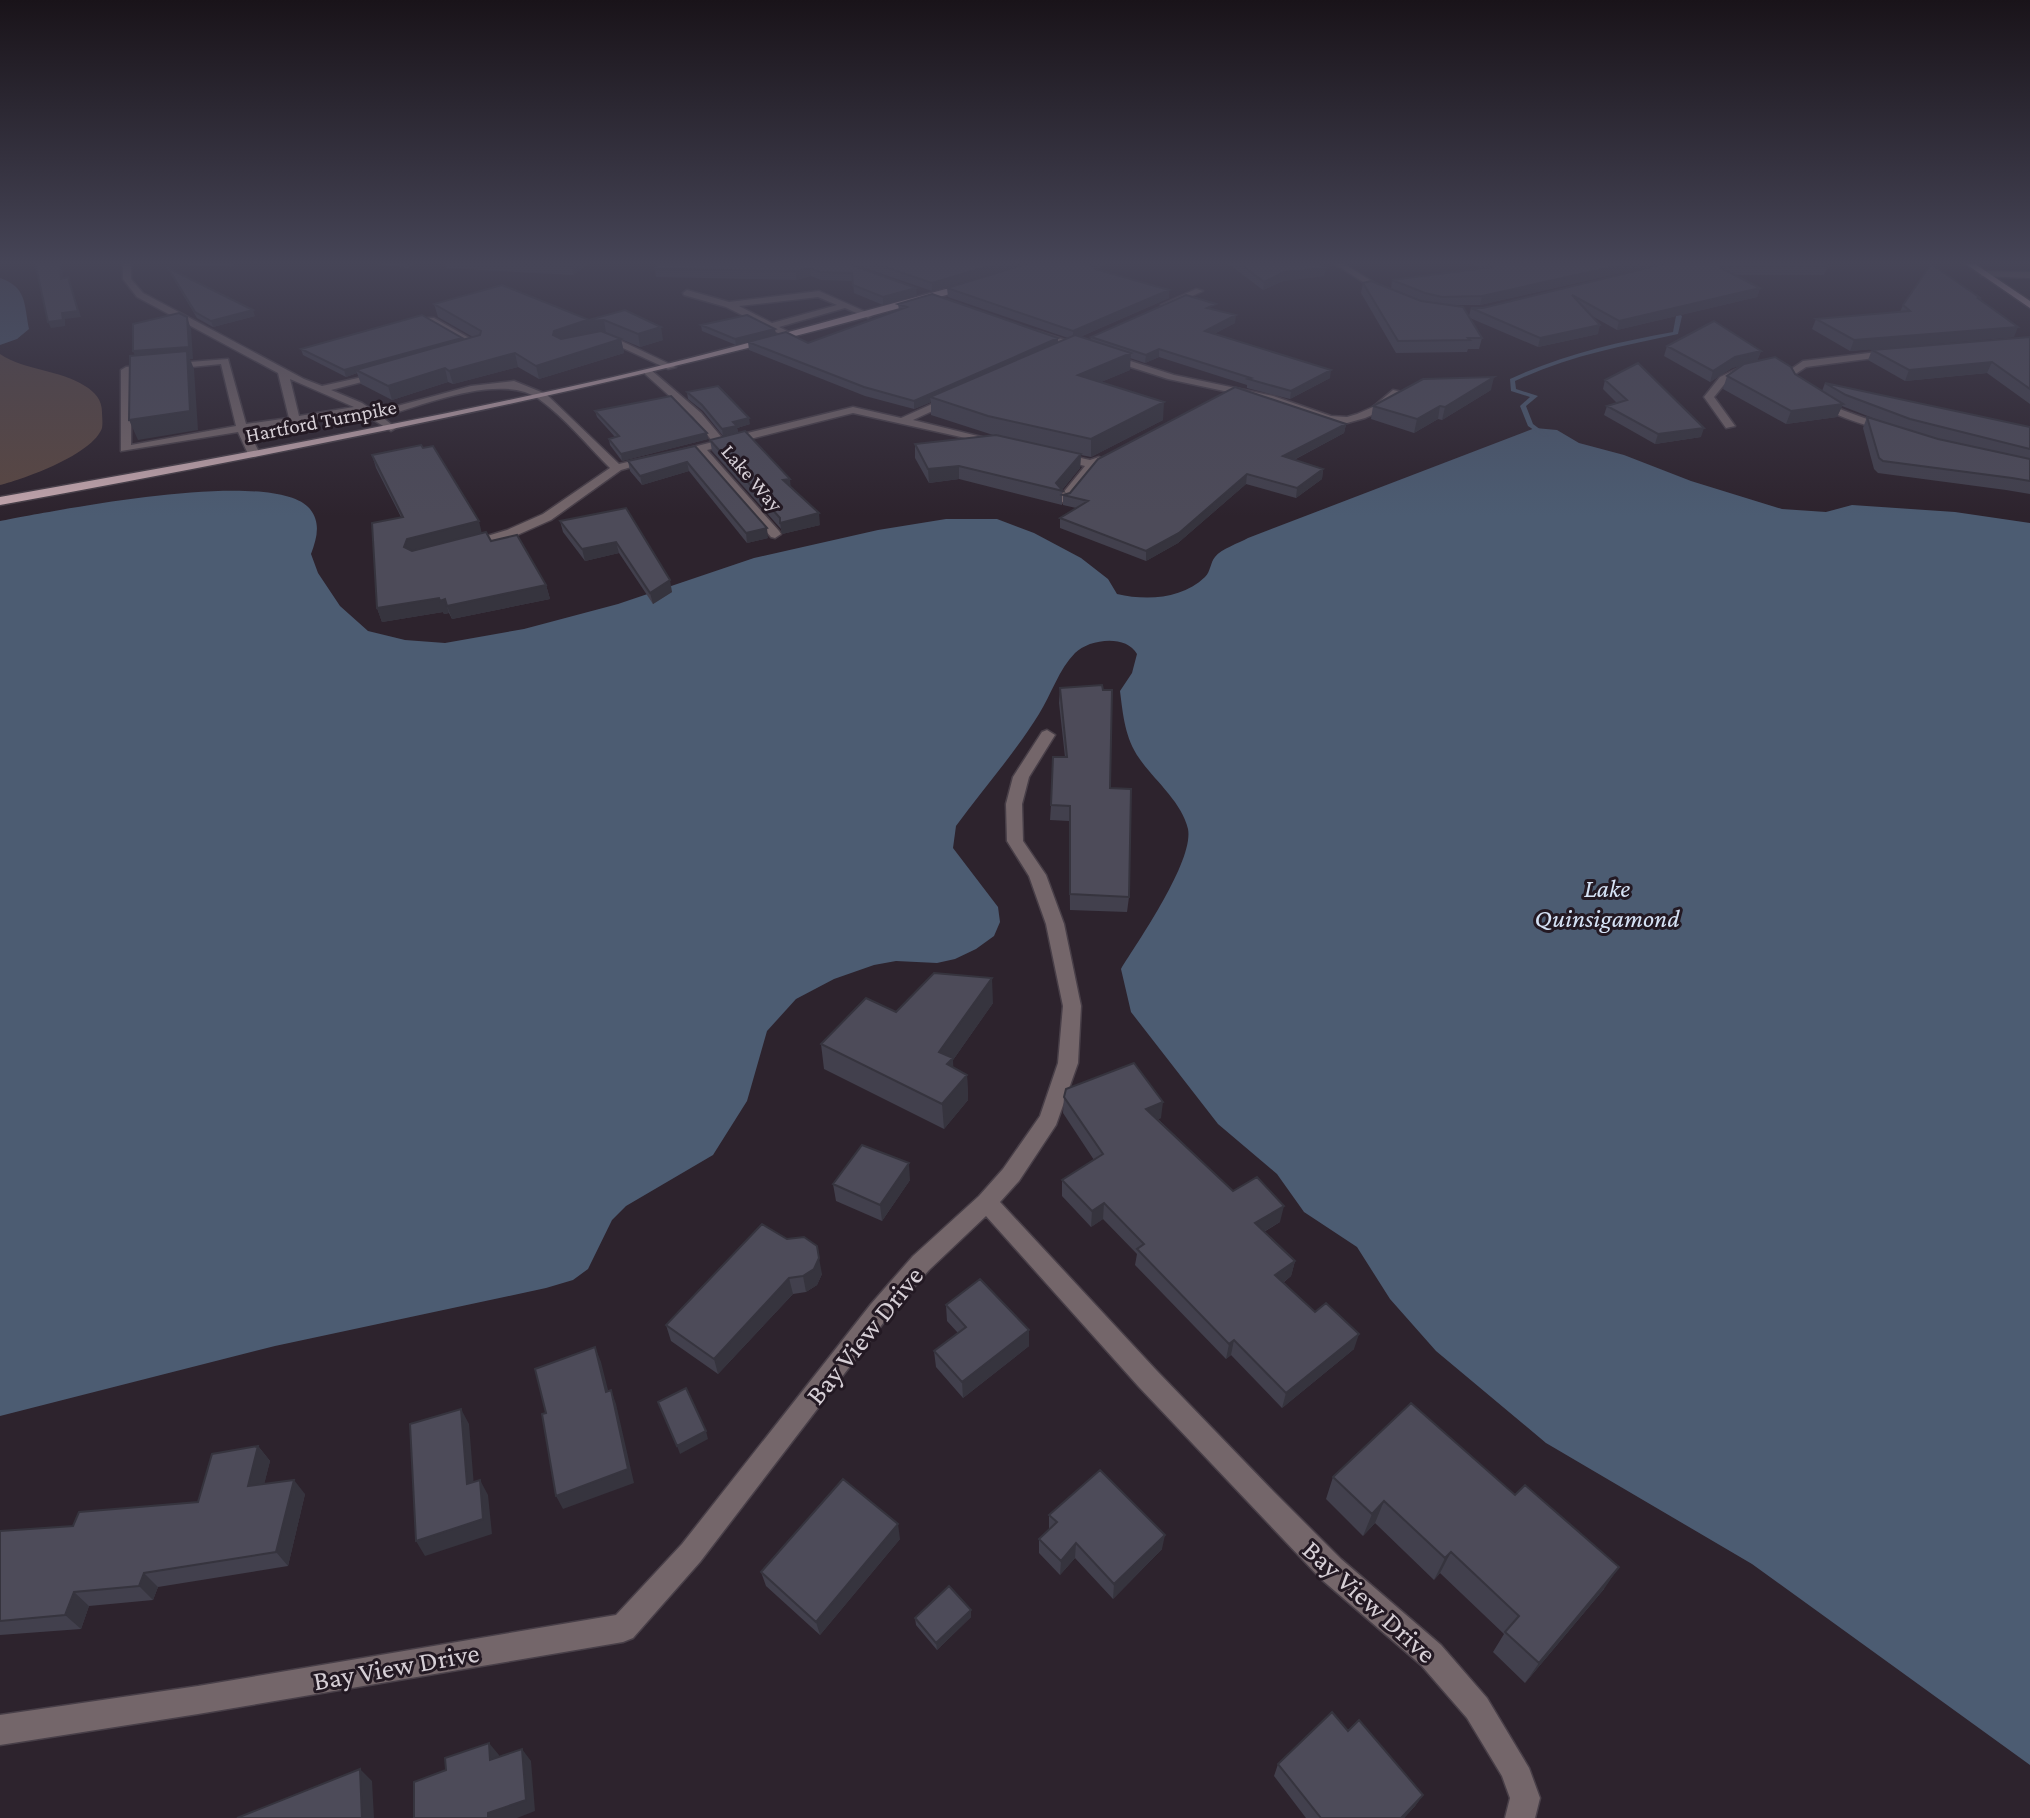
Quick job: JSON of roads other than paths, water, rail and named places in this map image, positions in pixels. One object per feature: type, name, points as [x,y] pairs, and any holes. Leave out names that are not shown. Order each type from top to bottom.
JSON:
[{"type":"main road","name":"Hartford Turnpike","points":[[0,500],[391,428],[671,367],[748,347]]},
{"type":"street","points":[[239,347],[283,372],[362,409],[391,428]]},
{"type":"street","points":[[455,353],[475,347]]},
{"type":"street","points":[[627,347],[671,367]]},
{"type":"street","points":[[1061,350],[1069,347]]},
{"type":"street","points":[[1079,347],[1172,377],[1269,398],[1339,420],[1361,416],[1377,409],[1397,392]]},
{"type":"street","points":[[1780,363],[1909,351]]},
{"type":"street","points":[[254,454],[242,428],[225,361],[126,370],[125,449],[242,428],[362,409]]},
{"type":"street","points":[[1818,361],[1794,367],[1789,374],[1791,379],[1834,408],[1896,432]]},
{"type":"street","points":[[1730,426],[1709,397],[1711,391],[1735,373],[1756,366]]},
{"type":"street","points":[[320,390],[396,370]]},
{"type":"street","points":[[283,372],[295,420]]},
{"type":"street","points":[[648,372],[697,415],[720,443]]},
{"type":"street","points":[[373,416],[497,384],[514,384],[542,396],[617,468]]},
{"type":"street","points":[[1217,398],[1231,391]]},
{"type":"street","points":[[902,421],[958,396]]},
{"type":"street","points":[[422,403],[439,418]]},
{"type":"street","points":[[669,456],[853,410],[1015,447]]},
{"type":"street","name":"Lake Way","points":[[700,448],[775,534]]},
{"type":"street","points":[[1049,454],[1092,464]]},
{"type":"street","points":[[1065,499],[1092,464],[1110,454]]},
{"type":"street","points":[[451,550],[511,533],[547,517],[617,468],[656,459]]},
{"type":"street","points":[[987,1202],[1033,1146],[1049,1119],[1068,1062],[1072,1035],[1068,978],[1055,924],[1037,875],[1015,841],[1014,804],[1021,777],[1047,735]]},
{"type":"street","name":"Bay View Drive","points":[[0,1730],[198,1700],[622,1628],[691,1553],[879,1311],[921,1263],[987,1202],[1148,1379],[1331,1569],[1431,1655],[1454,1681],[1477,1708],[1514,1768],[1525,1798],[1520,1818]]},
{"type":"water","name":"Lake Quinsigamond","points":[[1535,428],[1557,430],[1579,443],[1624,455],[1691,481],[1782,509],[1826,512],[1852,505],[1955,512],[2030,523],[2030,1765],[1752,1564],[1546,1443],[1436,1351],[1390,1299],[1357,1247],[1304,1212],[1277,1174],[1218,1124],[1131,1012],[1121,969],[1174,880],[1188,843],[1188,829],[1180,810],[1139,758],[1131,742],[1125,726],[1120,691],[1132,673],[1137,654],[1125,643],[1116,641],[1089,644],[1069,659],[1030,728],[956,826],[953,848],[998,907],[1000,922],[994,936],[955,959],[937,963],[896,961],[874,965],[834,979],[796,999],[767,1031],[747,1101],[713,1155],[626,1206],[612,1220],[588,1269],[573,1280],[275,1346],[0,1416],[0,521],[162,495],[254,491],[289,497],[310,509],[316,520],[317,531],[311,554],[318,573],[340,606],[368,631],[405,640],[445,643],[524,629],[618,604],[754,558],[878,530],[946,519],[997,519],[1034,533],[1081,558],[1108,579],[1117,594],[1152,597],[1175,594],[1186,590],[1207,575],[1213,559],[1218,554],[1248,538]]},
{"type":"waterway","points":[[1546,436],[1530,425],[1523,406],[1535,396],[1513,390],[1512,380],[1551,363],[1606,347]]}]
